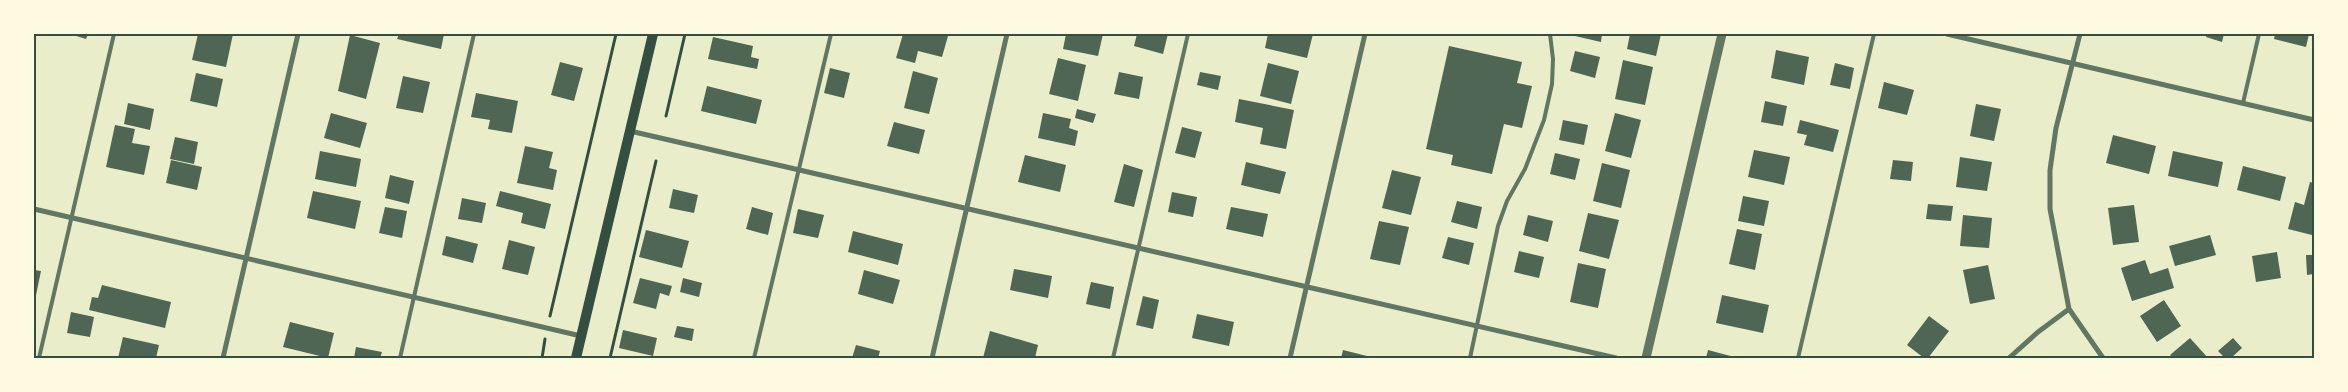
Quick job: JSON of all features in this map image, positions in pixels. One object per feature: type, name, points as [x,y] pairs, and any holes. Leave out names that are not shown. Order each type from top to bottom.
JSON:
[{"type":"main road","points":[[576,358],[653,34]]},
{"type":"street","points":[[223,358],[298,34]]},
{"type":"street","points":[[932,358],[1007,34]]},
{"type":"street","points":[[1290,358],[1365,34]]},
{"type":"street","points":[[1646,358],[1722,34]]},
{"type":"street","points":[[1947,34],[2314,120]]},
{"type":"street","points":[[2080,34],[2056,128],[2050,170],[2050,209],[2069,309],[2103,358]]},
{"type":"street","points":[[630,131],[1616,358]]},
{"type":"street","points":[[34,209],[582,336]]},
{"type":"street","points":[[2009,358],[2069,309]]},
{"type":"lane","points":[[39,358],[114,34]]},
{"type":"lane","points":[[400,358],[474,34]]},
{"type":"lane","points":[[754,358],[831,34]]},
{"type":"lane","points":[[1113,358],[1188,34]]},
{"type":"lane","points":[[1470,358],[1498,226],[1507,201],[1525,169],[1544,120],[1552,84],[1553,59],[1550,34]]},
{"type":"lane","points":[[1798,358],[1874,34]]},
{"type":"lane","points":[[2243,103],[2259,34]]},
{"type":"path","points":[[542,358],[547,328],[616,34]]},
{"type":"path","points":[[666,116],[685,34]]},
{"type":"path","points":[[610,358],[656,161]]},
{"type":"building","points":[[70,34],[88,34],[86,39]]},
{"type":"building","points":[[198,34],[233,34],[226,67],[192,60]]},
{"type":"building","points":[[399,34],[444,34],[441,49],[397,39]]},
{"type":"building","points":[[903,34],[938,34],[948,36],[942,57],[918,51],[915,63],[896,58]]},
{"type":"building","points":[[1066,34],[1103,34],[1098,56],[1063,49]]},
{"type":"building","points":[[1137,34],[1168,34],[1163,54],[1134,46]]},
{"type":"building","points":[[1268,34],[1313,34],[1307,58],[1265,48]]},
{"type":"building","points":[[1576,34],[1602,34],[1601,42],[1575,36]]},
{"type":"building","points":[[1630,34],[1661,34],[1656,56],[1627,49]]},
{"type":"building","points":[[2207,34],[2224,34],[2222,42],[2206,37]]},
{"type":"building","points":[[2275,34],[2309,34],[2306,47],[2274,39]]},
{"type":"building","points":[[350,35],[380,43],[366,99],[338,91]]},
{"type":"building","points":[[713,37],[753,46],[751,57],[759,59],[757,69],[708,59]]},
{"type":"building","points":[[1449,46],[1522,62],[1517,83],[1532,86],[1522,128],[1504,124],[1492,174],[1451,165],[1453,155],[1426,149]]},
{"type":"building","points":[[1776,50],[1809,57],[1804,85],[1771,78]]},
{"type":"building","points":[[1575,51],[1600,57],[1595,78],[1570,71]]},
{"type":"building","points":[[1058,58],[1086,65],[1078,101],[1049,94]]},
{"type":"building","points":[[1623,60],[1653,67],[1645,105],[1615,99]]},
{"type":"building","points":[[560,62],[583,68],[574,101],[551,95]]},
{"type":"building","points":[[1268,63],[1299,71],[1291,104],[1260,96]]},
{"type":"building","points":[[1835,63],[1854,68],[1850,89],[1830,85]]},
{"type":"building","points":[[830,68],[850,73],[844,98],[824,93]]},
{"type":"building","points":[[913,71],[938,78],[929,114],[904,108]]},
{"type":"building","points":[[1119,72],[1143,77],[1139,99],[1114,94]]},
{"type":"building","points":[[1200,72],[1221,76],[1218,90],[1197,85]]},
{"type":"building","points":[[196,73],[223,79],[217,107],[190,101]]},
{"type":"building","points":[[403,76],[430,82],[423,113],[396,108]]},
{"type":"building","points":[[1884,82],[1914,90],[1907,115],[1878,108]]},
{"type":"building","points":[[707,86],[762,100],[756,124],[701,111]]},
{"type":"building","points":[[476,93],[518,101],[512,133],[488,129],[490,120],[471,117]]},
{"type":"building","points":[[1239,99],[1294,110],[1286,149],[1260,144],[1263,128],[1235,122]]},
{"type":"building","points":[[1765,101],[1787,106],[1783,126],[1761,122]]},
{"type":"building","points":[[128,103],[154,109],[150,130],[124,124]]},
{"type":"building","points":[[1976,104],[2001,109],[1994,141],[1970,136]]},
{"type":"building","points":[[1077,109],[1096,114],[1093,123],[1075,118]]},
{"type":"building","points":[[331,113],[367,123],[360,148],[324,138]]},
{"type":"building","points":[[1043,113],[1071,119],[1069,128],[1078,131],[1075,146],[1038,138]]},
{"type":"building","points":[[1615,113],[1641,120],[1631,158],[1605,151]]},
{"type":"building","points":[[1563,120],[1588,125],[1584,145],[1559,140]]},
{"type":"building","points":[[1800,120],[1839,130],[1833,152],[1804,145],[1807,135],[1797,133]]},
{"type":"building","points":[[894,122],[925,130],[919,154],[887,146]]},
{"type":"building","points":[[115,125],[135,129],[132,143],[150,146],[144,175],[106,167]]},
{"type":"building","points":[[1182,127],[1202,132],[1195,158],[1175,153]]},
{"type":"building","points":[[2113,135],[2156,146],[2149,174],[2106,163]]},
{"type":"building","points":[[175,137],[198,142],[194,164],[170,159]]},
{"type":"building","points":[[525,146],[553,152],[549,168],[557,170],[553,190],[517,183]]},
{"type":"building","points":[[1754,150],[1790,157],[1784,185],[1748,177]]},
{"type":"building","points":[[320,151],[361,159],[356,187],[315,179]]},
{"type":"building","points":[[2173,151],[2223,162],[2218,187],[2168,176]]},
{"type":"building","points":[[1555,153],[1580,159],[1575,180],[1550,174]]},
{"type":"building","points":[[1025,155],[1066,165],[1060,192],[1018,182]]},
{"type":"building","points":[[1960,157],[1992,162],[1987,191],[1956,187]]},
{"type":"building","points":[[171,160],[202,167],[197,190],[166,183]]},
{"type":"building","points":[[1893,160],[1913,162],[1911,181],[1890,179]]},
{"type":"building","points":[[1246,162],[1286,172],[1280,194],[1241,185]]},
{"type":"building","points":[[1602,163],[1630,170],[1621,208],[1593,201]]},
{"type":"building","points":[[1124,164],[1143,170],[1134,207],[1114,202]]},
{"type":"building","points":[[2243,166],[2286,177],[2280,201],[2237,190]]},
{"type":"building","points":[[1392,170],[1421,177],[1411,215],[1382,208]]},
{"type":"building","points":[[390,175],[414,181],[409,204],[385,198]]},
{"type":"building","points":[[2310,182],[2314,183],[2314,225],[2312,235],[2288,229],[2295,202],[2304,205]]},
{"type":"building","points":[[673,189],[698,195],[694,213],[669,208]]},
{"type":"building","points":[[313,191],[361,201],[355,229],[307,218]]},
{"type":"building","points":[[500,191],[551,204],[545,229],[521,223],[523,213],[496,206]]},
{"type":"building","points":[[1172,192],[1197,197],[1193,217],[1168,212]]},
{"type":"building","points":[[1743,196],[1769,201],[1764,226],[1738,221]]},
{"type":"building","points":[[462,198],[486,203],[482,223],[458,219]]},
{"type":"building","points":[[1457,201],[1482,207],[1477,229],[1451,222]]},
{"type":"building","points":[[1928,204],[1953,206],[1951,221],[1926,219]]},
{"type":"building","points":[[2134,205],[2139,242],[2113,245],[2108,208]]},
{"type":"building","points":[[385,207],[407,211],[402,238],[379,233]]},
{"type":"building","points":[[752,207],[773,213],[768,235],[746,229]]},
{"type":"building","points":[[1231,207],[1268,214],[1263,237],[1226,229]]},
{"type":"building","points":[[798,209],[824,215],[818,238],[793,233]]},
{"type":"building","points":[[1588,213],[1619,220],[1609,259],[1579,251]]},
{"type":"building","points":[[1528,215],[1553,221],[1548,242],[1523,235]]},
{"type":"building","points":[[1963,215],[1992,218],[1989,248],[1960,246]]},
{"type":"building","points":[[1379,221],[1409,227],[1400,265],[1370,259]]},
{"type":"building","points":[[1737,229],[1762,234],[1755,270],[1729,264]]},
{"type":"building","points":[[646,230],[689,241],[682,268],[639,257]]},
{"type":"building","points":[[853,231],[903,244],[898,265],[848,252]]},
{"type":"building","points":[[2210,235],[2216,255],[2175,266],[2169,246]]},
{"type":"building","points":[[446,236],[478,244],[473,263],[442,255]]},
{"type":"building","points":[[1448,237],[1474,243],[1469,265],[1442,258]]},
{"type":"building","points":[[509,240],[535,247],[528,275],[502,269]]},
{"type":"building","points":[[1519,251],[1544,257],[1539,278],[1514,272]]},
{"type":"building","points":[[2277,252],[2281,278],[2256,282],[2252,256]]},
{"type":"building","points":[[2306,255],[2314,255],[2314,274],[2307,275]]},
{"type":"building","points":[[2145,260],[2150,274],[2168,268],[2174,288],[2132,301],[2121,268]]},
{"type":"building","points":[[1578,263],[1606,269],[1598,308],[1570,302]]},
{"type":"building","points":[[1988,265],[1995,299],[1970,304],[1963,270]]},
{"type":"building","points":[[1014,269],[1052,276],[1048,298],[1010,290]]},
{"type":"building","points":[[34,270],[41,271],[35,300],[34,300]]},
{"type":"building","points":[[864,270],[900,280],[893,304],[858,294]]},
{"type":"building","points":[[640,278],[672,286],[669,296],[660,293],[656,309],[633,303]]},
{"type":"building","points":[[683,278],[702,283],[699,297],[680,292]]},
{"type":"building","points":[[1091,282],[1114,287],[1110,309],[1086,304]]},
{"type":"building","points":[[102,285],[171,302],[165,328],[89,310],[92,297],[98,298]]},
{"type":"building","points":[[1722,295],[1769,305],[1763,333],[1716,323]]},
{"type":"building","points":[[1143,296],[1159,300],[1153,329],[1136,325]]},
{"type":"building","points":[[2164,300],[2181,326],[2157,342],[2140,316]]},
{"type":"building","points":[[71,312],[94,317],[90,337],[67,333]]},
{"type":"building","points":[[1197,314],[1234,322],[1229,346],[1192,338]]},
{"type":"building","points":[[1929,316],[1949,331],[1928,358],[1924,358],[1907,345]]},
{"type":"building","points":[[290,322],[334,333],[328,358],[283,347]]},
{"type":"building","points":[[677,326],[694,329],[692,341],[674,337]]},
{"type":"building","points":[[623,330],[657,338],[653,356],[619,348]]},
{"type":"building","points":[[990,331],[1038,345],[1035,358],[983,358]]},
{"type":"building","points":[[123,337],[159,345],[156,358],[118,358]]},
{"type":"building","points":[[2190,338],[2208,358],[2173,358],[2170,355]]},
{"type":"building","points":[[2233,338],[2242,348],[2231,358],[2225,358],[2218,351]]},
{"type":"building","points":[[856,345],[880,351],[878,358],[852,358]]},
{"type":"building","points":[[356,347],[382,352],[380,358],[354,358]]},
{"type":"building","points":[[1343,350],[1375,358],[1341,358]]},
{"type":"building","points":[[1708,350],[1738,358],[1706,358]]}]
